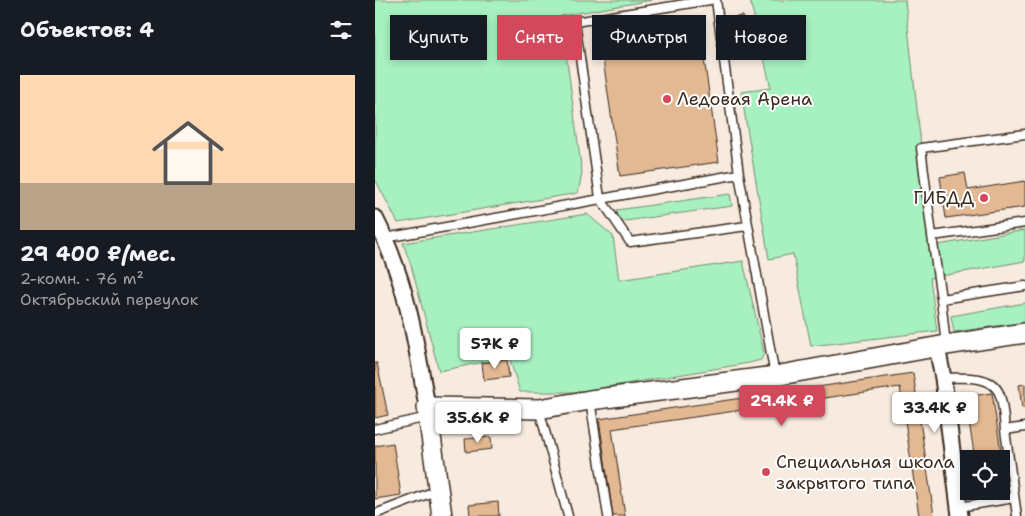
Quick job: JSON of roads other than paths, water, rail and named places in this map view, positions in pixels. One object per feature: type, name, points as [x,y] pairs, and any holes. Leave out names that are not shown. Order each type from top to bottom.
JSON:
[{"type":"street","points":[[375,218],[399,274],[410,312],[442,516]]},
{"type":"street","points":[[427,412],[539,409],[590,400],[775,376],[1025,333]]},
{"type":"street","points":[[942,346],[943,378],[959,511]]},
{"type":"lane","points":[[710,0],[575,22],[600,198],[629,242],[747,226]]},
{"type":"lane","points":[[716,0],[747,226],[775,376]]},
{"type":"lane","points":[[942,346],[941,299],[921,148],[1025,134]]},
{"type":"lane","points":[[385,238],[739,174]]},
{"type":"lane","points":[[932,236],[1025,223]]},
{"type":"lane","points":[[941,299],[1025,286]]},
{"type":"lane","points":[[943,378],[970,377],[993,386],[999,392],[1017,516]]},
{"type":"lane","points":[[590,400],[608,516]]},
{"type":"lane","points":[[539,409],[568,516]]},
{"type":"lane","points":[[375,429],[427,412]]},
{"type":"lane","points":[[1005,430],[1025,427]]},
{"type":"lane","points":[[375,514],[438,490]]},
{"type":"lane","points":[[959,511],[1014,498]]},
{"type":"place","name":"Ледовая Арена","points":[[667,99]]},
{"type":"place","name":"ГИБДД","points":[[984,198]]},
{"type":"place","name":"Специальная школа закрытого типа","points":[[766,472]]}]
